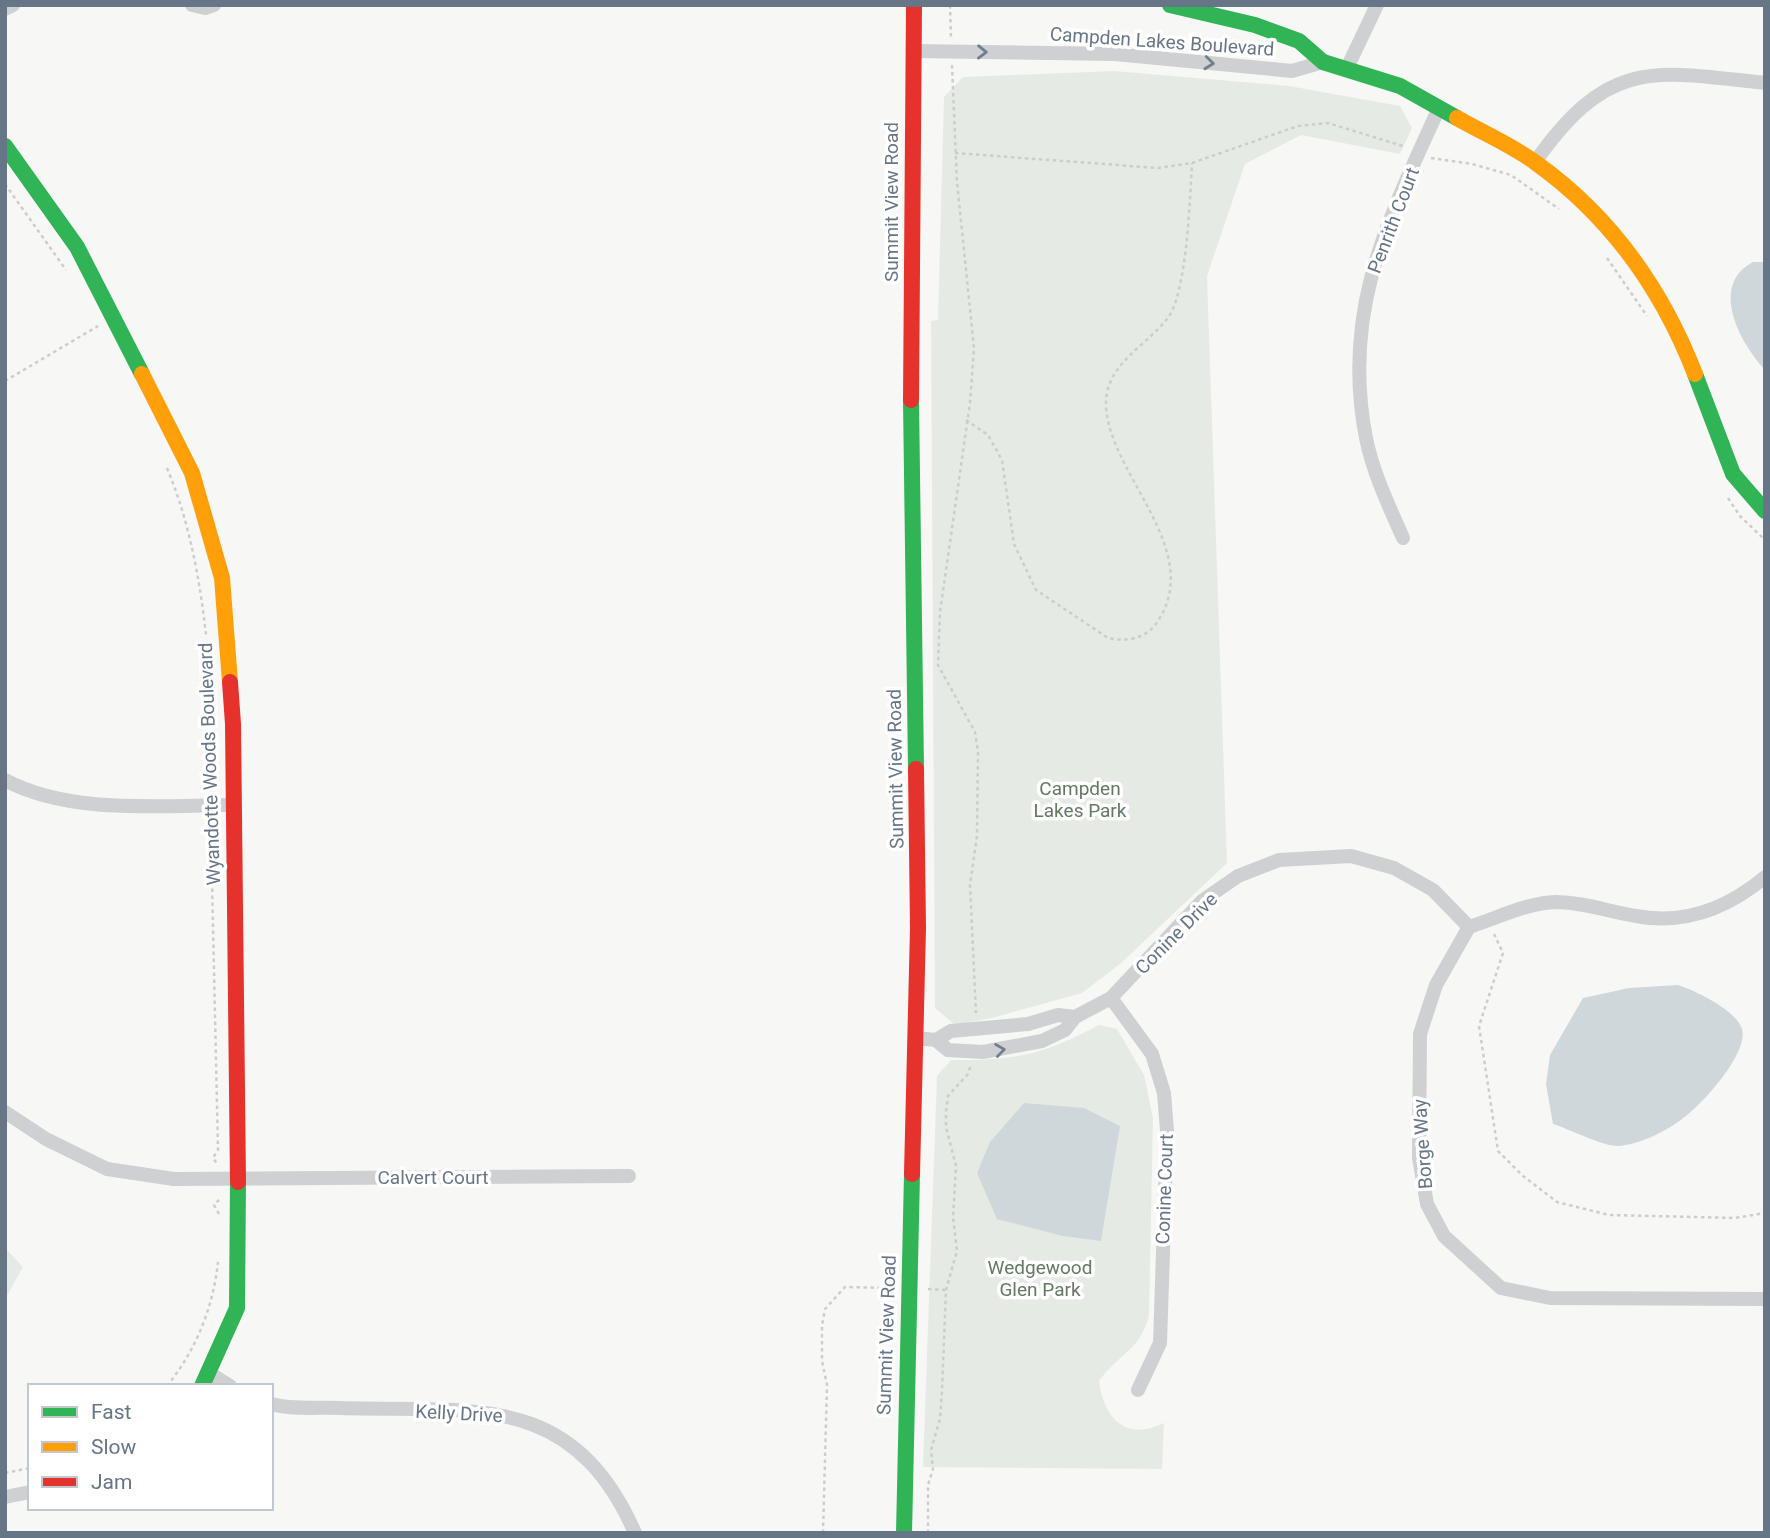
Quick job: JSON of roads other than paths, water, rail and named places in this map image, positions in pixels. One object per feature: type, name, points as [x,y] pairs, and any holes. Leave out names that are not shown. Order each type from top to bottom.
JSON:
[{"type":"street","points":[[5,9],[13,5]]},
{"type":"street","points":[[192,5],[205,8],[214,5]]},
{"type":"street","name":"Summit View Road","points":[[904,1533],[918,917],[911,408],[914,5]]},
{"type":"street","name":"Campden Lakes Boulevard","points":[[1170,5],[1255,25],[1299,41],[1323,62],[1399,86],[1535,162],[1602,221],[1646,274],[1679,333],[1733,474],[1765,511]]},
{"type":"street","points":[[1347,68],[1377,5]]},
{"type":"street","name":"Campden Lakes Boulevard","points":[[914,51],[1115,54],[1292,71],[1323,62]]},
{"type":"street","points":[[1535,162],[1562,125],[1587,102],[1615,85],[1648,74],[1690,75],[1765,83]]},
{"type":"street","name":"Penrith Court","points":[[1403,538],[1379,482],[1366,439],[1359,382],[1359,335],[1365,296],[1379,246],[1439,108]]},
{"type":"street","name":"Wyandotte Woods Boulevard","points":[[5,146],[77,247],[192,473],[222,578],[233,724],[237,1308],[205,1379]]},
{"type":"street","points":[[5,780],[27,792],[113,806],[234,805]]},
{"type":"street","name":"Conine Drive","points":[[936,1040],[948,1051],[974,1052],[1042,1041],[1065,1030],[1075,1017],[1111,998],[1202,901],[1238,876],[1279,860],[1351,856],[1394,868],[1433,890],[1469,927]]},
{"type":"street","points":[[1469,927],[1534,904],[1559,902],[1590,905],[1637,917],[1679,918],[1715,910],[1747,892],[1765,877]]},
{"type":"street","name":"Borge Way","points":[[1469,927],[1436,985],[1420,1034],[1419,1158],[1427,1204],[1444,1236],[1501,1288],[1549,1298],[1765,1299]]},
{"type":"street","name":"Conine Court","points":[[1111,998],[1152,1054],[1164,1093],[1167,1131],[1160,1343],[1138,1390]]},
{"type":"street","name":"Conine Drive","points":[[916,1038],[936,1040],[951,1031],[1028,1024],[1058,1015],[1075,1017]]},
{"type":"street","name":"Calvert Court","points":[[5,1112],[46,1139],[107,1169],[174,1179],[629,1176]]},
{"type":"street","points":[[205,1379],[223,1384]]},
{"type":"street","name":"Kelly Drive","points":[[273,1404],[476,1410],[519,1417],[570,1443],[597,1469],[621,1502],[635,1533]]},
{"type":"street","points":[[5,1497],[28,1492]]},
{"type":"park label","name":"Campden Lakes Park","points":[[1080,799]]},
{"type":"park label","name":"Wedgewood Glen Park","points":[[1040,1278]]}]
